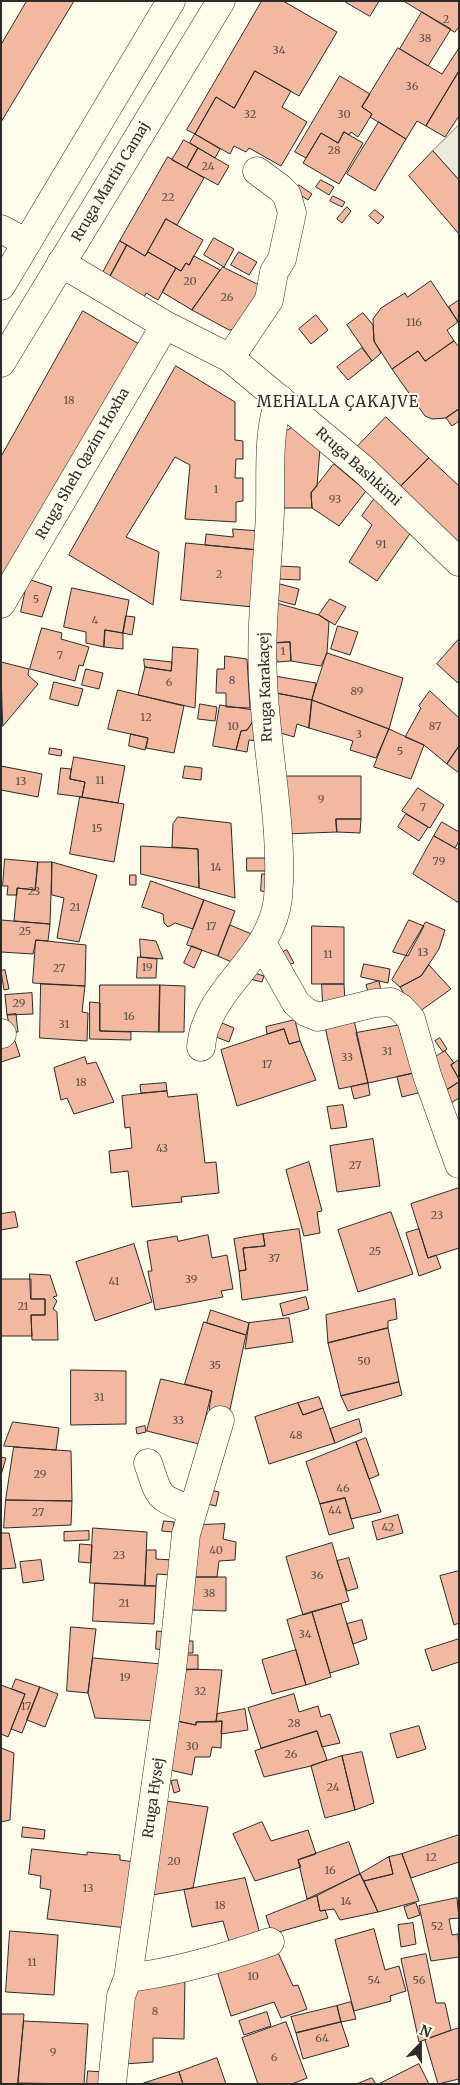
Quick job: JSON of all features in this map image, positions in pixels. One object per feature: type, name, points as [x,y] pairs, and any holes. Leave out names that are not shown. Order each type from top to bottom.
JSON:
[{"type":"street","points":[[1,286],[171,1]]},
{"type":"street","name":"Rruga Martin Camaj","points":[[1,363],[221,1]]},
{"type":"street","points":[[230,358],[269,300],[274,272],[282,259],[292,213],[287,195],[257,171]]},
{"type":"street","points":[[1,229],[27,243]]},
{"type":"street","name":"Rruga Bashkimi","points":[[61,263],[165,325],[230,358],[363,469],[459,562]]},
{"type":"street","name":"Rruga Sheh Qazim Hoxha","points":[[1,604],[165,325]]},
{"type":"street","name":"Rruga Karakaçej","points":[[200,1046],[206,1024],[262,943],[277,901],[279,882],[278,850],[265,716],[262,644],[273,423],[280,399]]},
{"type":"street","points":[[262,943],[296,1002],[306,1012],[318,1017],[376,1003],[391,1002],[401,1008],[411,1019],[459,1164]]},
{"type":"street","name":"Rruga Hysej","points":[[112,2084],[121,1996],[128,1978],[172,1670],[186,1534],[220,1420]]},
{"type":"street","points":[[148,1463],[159,1494],[166,1501],[192,1511]]},
{"type":"street","points":[[128,1978],[151,1975],[196,1964],[270,1942]]},
{"type":"shaded area","points":[[459,125],[459,180],[433,151]]},
{"type":"building","points":[[27,1],[74,1],[1,122],[1,45]]},
{"type":"building","points":[[262,1],[283,1],[337,32],[299,96],[255,71],[234,108],[216,97],[195,134],[187,130]]},
{"type":"building","points":[[344,1],[379,1],[370,16]]},
{"type":"building","points":[[404,1],[459,1],[459,27],[455,32]]},
{"type":"building","points":[[422,12],[451,29],[428,66],[400,49]]},
{"type":"building","points":[[398,48],[442,74],[459,48],[459,71],[426,126],[417,121],[406,139],[370,117],[372,114],[362,107]]},
{"type":"building","points":[[255,71],[291,91],[282,107],[307,122],[281,166],[249,148],[246,152],[234,146],[230,154],[195,134],[216,97],[234,108]]},
{"type":"building","points":[[459,71],[459,116],[445,137],[426,126]]},
{"type":"building","points":[[340,76],[370,94],[362,107],[372,114],[358,137],[351,132],[349,135],[344,132],[338,143],[321,133],[306,158],[295,152]]},
{"type":"building","points":[[379,122],[406,139],[375,191],[347,174]]},
{"type":"building","points":[[344,132],[363,143],[339,184],[303,163],[321,133],[338,143]]},
{"type":"building","points":[[195,134],[220,149],[215,158],[190,143]]},
{"type":"building","points":[[184,140],[198,148],[187,168],[172,160]]},
{"type":"building","points":[[198,148],[229,166],[218,185],[187,168]]},
{"type":"building","points":[[433,151],[459,180],[459,234],[409,176]]},
{"type":"building","points":[[168,157],[204,178],[177,225],[166,219],[145,256],[120,241]]},
{"type":"building","points":[[321,180],[334,187],[329,195],[316,187]]},
{"type":"building","points":[[299,185],[312,194],[308,200],[294,191]]},
{"type":"building","points":[[333,196],[345,202],[342,207],[330,201]]},
{"type":"building","points":[[347,207],[351,211],[342,223],[337,219]]},
{"type":"building","points":[[375,210],[384,217],[378,224],[369,216]]},
{"type":"building","points":[[166,219],[203,240],[189,265],[186,263],[181,271],[148,252]]},
{"type":"building","points":[[214,238],[234,249],[224,267],[204,255]]},
{"type":"building","points":[[120,241],[127,245],[107,282],[100,278]]},
{"type":"building","points":[[127,245],[145,256],[148,252],[176,268],[158,300],[146,293],[142,302],[107,282]]},
{"type":"building","points":[[239,252],[257,262],[249,275],[231,265]]},
{"type":"building","points":[[194,256],[220,270],[192,310],[162,292],[176,268],[181,271],[186,263],[189,265]]},
{"type":"building","points":[[223,267],[261,286],[236,329],[229,330],[192,310]]},
{"type":"building","points":[[431,281],[458,322],[447,330],[454,341],[425,361],[418,351],[392,369],[374,341],[373,319],[381,308],[405,293],[407,297]]},
{"type":"building","points":[[459,302],[458,322],[449,307]]},
{"type":"building","points":[[83,311],[139,344],[1,579],[1,457]]},
{"type":"building","points":[[363,313],[373,325],[374,341],[381,353],[372,361],[347,325]]},
{"type":"building","points":[[316,315],[328,330],[311,344],[299,329]]},
{"type":"building","points":[[454,341],[459,347],[459,409],[446,418],[432,419],[425,416],[392,369],[418,351],[425,361]]},
{"type":"building","points":[[362,348],[372,361],[348,380],[337,367]]},
{"type":"building","points":[[176,366],[235,402],[235,440],[243,441],[243,459],[236,459],[235,478],[243,478],[243,501],[236,502],[236,522],[185,519],[190,465],[175,457],[126,537],[159,552],[153,605],[69,555]]},
{"type":"building","points":[[459,409],[459,421],[452,426],[446,418]]},
{"type":"building","points":[[386,417],[429,458],[398,489],[356,448]]},
{"type":"building","points":[[295,426],[320,448],[317,486],[311,493],[312,508],[279,508],[278,436]]},
{"type":"building","points":[[429,458],[459,486],[459,549],[398,489]]},
{"type":"building","points":[[334,464],[366,491],[339,526],[312,508],[311,493]]},
{"type":"building","points":[[377,495],[414,528],[377,581],[349,562],[372,525],[362,516]]},
{"type":"building","points":[[233,529],[260,531],[258,550],[205,545],[206,534],[233,537]]},
{"type":"building","points":[[186,543],[258,550],[253,607],[181,600]]},
{"type":"building","points":[[278,566],[300,567],[300,580],[278,579]]},
{"type":"building","points":[[28,579],[52,587],[42,617],[21,612]]},
{"type":"building","points":[[280,584],[299,589],[295,605],[276,600]]},
{"type":"building","points":[[72,588],[129,600],[123,633],[105,630],[104,647],[86,643],[86,632],[64,627]]},
{"type":"building","points":[[330,599],[346,607],[335,625],[319,615]]},
{"type":"building","points":[[273,602],[319,615],[329,622],[327,653],[321,666],[291,661],[290,642],[275,643]]},
{"type":"building","points":[[126,616],[135,617],[132,635],[123,633]]},
{"type":"building","points":[[338,626],[358,632],[350,655],[331,649]]},
{"type":"building","points":[[42,628],[62,633],[61,639],[89,647],[83,666],[79,665],[75,681],[30,669]]},
{"type":"building","points":[[105,630],[123,633],[123,649],[104,647]]},
{"type":"building","points":[[459,639],[459,684],[437,664]]},
{"type":"building","points":[[290,642],[291,661],[277,662],[275,643]]},
{"type":"building","points":[[173,647],[198,649],[195,708],[138,695],[145,667],[171,671]]},
{"type":"building","points":[[327,653],[403,678],[389,729],[312,700]]},
{"type":"building","points":[[225,656],[247,659],[250,708],[226,707],[226,693],[216,693],[217,669],[224,669]]},
{"type":"building","points":[[144,659],[172,662],[171,671],[145,667]]},
{"type":"building","points":[[1,662],[29,669],[28,675],[38,684],[3,726]]},
{"type":"building","points":[[86,669],[103,673],[99,689],[82,685]]},
{"type":"building","points":[[274,676],[316,683],[312,700],[271,692]]},
{"type":"building","points":[[54,682],[83,689],[78,706],[50,699]]},
{"type":"building","points":[[118,690],[184,706],[174,753],[146,748],[148,738],[108,729]]},
{"type":"building","points":[[430,691],[459,718],[459,746],[447,764],[424,745],[405,737],[421,708],[419,706]]},
{"type":"building","points":[[271,692],[312,700],[309,728],[297,724],[294,737],[274,731]]},
{"type":"building","points":[[312,700],[389,729],[376,758],[350,750],[353,741],[309,728]]},
{"type":"building","points":[[200,704],[217,707],[215,721],[198,719]]},
{"type":"building","points":[[220,705],[254,710],[252,723],[247,730],[241,731],[236,750],[213,746]]},
{"type":"building","points":[[252,723],[258,725],[257,741],[249,740],[247,752],[236,750],[241,731],[247,730]]},
{"type":"building","points":[[389,729],[424,745],[411,779],[374,767]]},
{"type":"building","points":[[131,734],[148,738],[145,750],[129,746]]},
{"type":"building","points":[[459,746],[459,773],[447,764]]},
{"type":"building","points":[[50,748],[62,750],[61,756],[49,754]]},
{"type":"building","points":[[74,757],[125,766],[118,803],[82,797],[85,782],[70,779]]},
{"type":"building","points":[[1,766],[42,774],[38,797],[1,790]]},
{"type":"building","points":[[185,766],[202,768],[201,780],[183,778]]},
{"type":"building","points":[[61,768],[71,769],[70,779],[85,782],[82,797],[58,794]]},
{"type":"building","points":[[361,776],[361,819],[336,819],[337,832],[285,834],[280,777]]},
{"type":"building","points":[[418,788],[444,805],[430,828],[402,811]]},
{"type":"building","points":[[80,797],[124,804],[114,862],[70,854]]},
{"type":"building","points":[[406,814],[428,827],[419,841],[398,827]]},
{"type":"building","points":[[178,817],[231,823],[235,898],[199,888],[198,849],[172,847],[173,824]]},
{"type":"building","points":[[336,819],[361,819],[360,833],[337,832]]},
{"type":"building","points":[[442,822],[459,832],[459,841],[455,848],[434,836]]},
{"type":"building","points":[[434,836],[459,850],[459,903],[413,874]]},
{"type":"building","points":[[141,846],[198,849],[199,888],[141,874]]},
{"type":"building","points":[[247,858],[270,858],[269,871],[247,871]]},
{"type":"building","points":[[5,859],[38,862],[35,890],[17,888],[17,895],[7,895],[8,886],[3,886]]},
{"type":"building","points":[[38,862],[52,862],[50,924],[14,921],[17,888],[35,890]]},
{"type":"building","points":[[52,862],[97,875],[79,942],[57,938],[64,898],[52,895]]},
{"type":"building","points":[[262,874],[269,874],[268,892],[261,891]]},
{"type":"building","points":[[130,875],[136,875],[136,885],[130,885]]},
{"type":"building","points":[[151,881],[204,900],[193,929],[175,923],[168,927],[164,923],[163,914],[142,907]]},
{"type":"building","points":[[204,900],[235,911],[218,956],[187,945]]},
{"type":"building","points":[[1,920],[50,924],[48,941],[36,940],[33,954],[1,952]]},
{"type":"building","points":[[409,920],[424,926],[408,956],[393,952]]},
{"type":"building","points":[[426,922],[445,930],[439,949],[421,976],[400,987],[392,980]]},
{"type":"building","points":[[230,925],[254,935],[236,964],[218,956]]},
{"type":"building","points":[[312,926],[344,927],[344,984],[312,984]]},
{"type":"building","points":[[140,939],[156,941],[163,959],[141,957]]},
{"type":"building","points":[[36,940],[86,945],[85,986],[33,983]]},
{"type":"building","points":[[192,946],[202,950],[194,968],[184,963]]},
{"type":"building","points":[[287,950],[294,963],[288,965],[281,953]]},
{"type":"building","points":[[138,957],[157,959],[156,978],[137,978]]},
{"type":"building","points":[[364,964],[390,969],[388,983],[361,977]]},
{"type":"building","points":[[429,965],[451,989],[416,1014],[400,987],[421,976]]},
{"type":"building","points":[[5,970],[9,989],[4,990],[1,971]]},
{"type":"building","points":[[251,972],[264,976],[262,982],[250,979]]},
{"type":"building","points":[[379,981],[381,991],[369,995],[366,985]]},
{"type":"building","points":[[41,984],[85,986],[82,1012],[88,1013],[87,1041],[40,1038]]},
{"type":"building","points":[[322,984],[344,984],[345,1001],[323,1004]]},
{"type":"building","points":[[100,985],[160,985],[159,1032],[100,1031]]},
{"type":"building","points":[[160,985],[185,986],[184,1032],[159,1032]]},
{"type":"building","points":[[32,993],[33,1014],[7,1015],[5,995]]},
{"type":"building","points":[[90,1002],[100,1003],[100,1031],[131,1032],[131,1040],[90,1039]]},
{"type":"building","points":[[16,1014],[18,1032],[11,1032],[7,1015]]},
{"type":"building","points":[[295,1020],[300,1041],[289,1044],[284,1029],[267,1034],[266,1027]]},
{"type":"building","points":[[354,1020],[368,1083],[339,1089],[325,1027]]},
{"type":"building","points":[[222,1023],[234,1028],[229,1042],[216,1037]]},
{"type":"building","points":[[406,1024],[419,1072],[368,1083],[356,1033]]},
{"type":"building","points":[[284,1029],[289,1044],[300,1041],[316,1080],[237,1106],[221,1050]]},
{"type":"building","points":[[440,1038],[447,1049],[443,1052],[435,1041]]},
{"type":"building","points":[[15,1041],[20,1056],[1,1062],[1,1046]]},
{"type":"building","points":[[445,1051],[454,1063],[451,1065],[459,1082],[445,1091],[429,1061]]},
{"type":"building","points":[[85,1057],[87,1064],[96,1062],[114,1102],[74,1114],[67,1098],[61,1100],[54,1068]]},
{"type":"building","points":[[459,1060],[459,1079],[451,1065]]},
{"type":"building","points":[[419,1072],[426,1091],[402,1097],[397,1077]]},
{"type":"building","points":[[459,1082],[459,1098],[451,1103],[445,1091]]},
{"type":"building","points":[[166,1083],[167,1091],[141,1093],[140,1085]]},
{"type":"building","points":[[368,1083],[370,1095],[354,1099],[351,1087]]},
{"type":"building","points":[[167,1091],[168,1097],[197,1094],[205,1163],[216,1162],[219,1193],[181,1197],[182,1202],[132,1207],[128,1171],[111,1173],[109,1151],[132,1148],[130,1127],[125,1128],[122,1096]]},
{"type":"building","points":[[343,1105],[347,1127],[331,1129],[327,1107]]},
{"type":"building","points":[[373,1139],[380,1186],[337,1192],[330,1146]]},
{"type":"building","points":[[309,1162],[322,1211],[317,1212],[320,1233],[304,1236],[286,1170]]},
{"type":"building","points":[[459,1188],[459,1248],[428,1258],[411,1204]]},
{"type":"building","points":[[15,1212],[18,1227],[1,1230],[1,1214]]},
{"type":"building","points":[[391,1212],[413,1274],[358,1292],[338,1230]]},
{"type":"building","points":[[299,1229],[308,1290],[242,1300],[239,1271],[246,1270],[243,1248],[265,1246],[263,1234]]},
{"type":"building","points":[[419,1229],[428,1258],[436,1255],[441,1268],[419,1276],[406,1233]]},
{"type":"building","points":[[263,1234],[265,1246],[243,1248],[246,1270],[239,1271],[234,1239]]},
{"type":"building","points":[[208,1235],[212,1258],[227,1255],[233,1289],[221,1291],[223,1297],[155,1310],[148,1271],[152,1271],[147,1241],[177,1236],[178,1241]]},
{"type":"building","points":[[134,1244],[152,1302],[95,1321],[76,1262]]},
{"type":"building","points":[[30,1274],[50,1275],[57,1296],[53,1297],[57,1301],[53,1309],[57,1312],[58,1340],[32,1340],[31,1315],[45,1315],[45,1299],[31,1299]]},
{"type":"building","points":[[1,1279],[31,1279],[31,1299],[45,1299],[45,1315],[31,1315],[32,1336],[1,1336]]},
{"type":"building","points":[[306,1297],[309,1309],[283,1316],[280,1304]]},
{"type":"building","points":[[395,1299],[397,1319],[388,1321],[388,1328],[328,1343],[326,1315]]},
{"type":"building","points":[[211,1310],[249,1323],[246,1335],[207,1323]]},
{"type":"building","points":[[289,1318],[293,1342],[245,1349],[249,1323]]},
{"type":"building","points":[[204,1322],[246,1335],[229,1414],[209,1410],[212,1391],[185,1384]]},
{"type":"building","points":[[388,1328],[399,1382],[341,1396],[328,1343]]},
{"type":"building","points":[[71,1370],[126,1371],[126,1424],[71,1425]]},
{"type":"building","points":[[161,1379],[212,1391],[199,1444],[147,1431]]},
{"type":"building","points":[[399,1382],[402,1395],[348,1411],[341,1396]]},
{"type":"building","points":[[319,1397],[323,1408],[303,1415],[298,1403]]},
{"type":"building","points":[[298,1403],[303,1415],[323,1408],[335,1443],[269,1464],[255,1417]]},
{"type":"building","points":[[359,1419],[362,1432],[335,1443],[330,1429]]},
{"type":"building","points":[[13,1422],[59,1428],[56,1450],[4,1446]]},
{"type":"building","points":[[145,1426],[146,1432],[137,1434],[136,1428]]},
{"type":"building","points":[[366,1438],[379,1475],[369,1479],[356,1442]]},
{"type":"building","points":[[356,1442],[381,1512],[351,1519],[345,1498],[320,1504],[306,1462]]},
{"type":"building","points":[[14,1447],[71,1451],[72,1501],[6,1500]]},
{"type":"building","points":[[1,1457],[6,1458],[1,1475]]},
{"type":"building","points":[[210,1490],[219,1492],[216,1506],[207,1504]]},
{"type":"building","points":[[345,1498],[354,1528],[329,1535],[320,1504]]},
{"type":"building","points":[[6,1500],[72,1501],[71,1525],[4,1528]]},
{"type":"building","points":[[398,1515],[403,1533],[377,1540],[372,1522]]},
{"type":"building","points":[[164,1521],[174,1522],[173,1532],[162,1531]]},
{"type":"building","points":[[225,1524],[223,1539],[236,1542],[235,1560],[219,1561],[217,1577],[192,1577],[200,1525]]},
{"type":"building","points":[[93,1528],[147,1532],[145,1586],[90,1583]]},
{"type":"building","points":[[89,1531],[89,1540],[64,1541],[64,1532]]},
{"type":"building","points":[[1,1533],[9,1533],[16,1568],[1,1569]]},
{"type":"building","points":[[332,1543],[349,1601],[303,1615],[286,1557]]},
{"type":"building","points":[[80,1544],[92,1545],[91,1563],[79,1562]]},
{"type":"building","points":[[147,1550],[156,1550],[156,1559],[173,1560],[172,1575],[157,1574],[156,1586],[145,1586]]},
{"type":"building","points":[[349,1558],[358,1588],[347,1591],[337,1561]]},
{"type":"building","points":[[41,1560],[44,1580],[23,1583],[20,1562]]},
{"type":"building","points":[[459,1571],[459,1623],[454,1625],[440,1576]]},
{"type":"building","points":[[192,1577],[226,1577],[226,1611],[191,1610]]},
{"type":"building","points":[[95,1583],[156,1586],[154,1624],[93,1621]]},
{"type":"building","points":[[341,1604],[359,1664],[330,1673],[312,1612]]},
{"type":"building","points":[[312,1612],[331,1677],[306,1685],[287,1620]]},
{"type":"building","points":[[362,1620],[367,1639],[353,1644],[347,1624]]},
{"type":"building","points":[[71,1627],[96,1629],[88,1693],[67,1691]]},
{"type":"building","points":[[157,1631],[166,1632],[164,1650],[156,1649]]},
{"type":"building","points":[[459,1639],[459,1662],[432,1671],[425,1650]]},
{"type":"building","points":[[186,1641],[193,1641],[193,1653],[185,1653]]},
{"type":"building","points":[[296,1650],[306,1685],[272,1694],[262,1660]]},
{"type":"building","points":[[186,1655],[198,1655],[198,1669],[186,1670]]},
{"type":"building","points":[[93,1658],[162,1664],[158,1721],[95,1718],[88,1693]]},
{"type":"building","points":[[184,1669],[222,1670],[216,1722],[196,1722],[196,1725],[177,1721]]},
{"type":"building","points":[[16,1679],[40,1687],[22,1733],[11,1729],[25,1694],[12,1689]]},
{"type":"building","points":[[1,1685],[25,1694],[8,1737],[1,1734]]},
{"type":"building","points":[[40,1687],[58,1694],[45,1727],[27,1720]]},
{"type":"building","points":[[294,1694],[299,1712],[318,1706],[321,1717],[330,1714],[340,1743],[322,1747],[317,1731],[261,1748],[248,1708]]},
{"type":"building","points":[[245,1709],[248,1730],[221,1734],[222,1721],[216,1722],[217,1714]]},
{"type":"building","points":[[177,1721],[196,1725],[196,1722],[222,1721],[221,1748],[212,1747],[210,1757],[195,1757],[192,1775],[170,1770]]},
{"type":"building","points":[[419,1726],[426,1749],[397,1758],[390,1734]]},
{"type":"building","points":[[317,1731],[327,1760],[311,1766],[264,1777],[255,1751]]},
{"type":"building","points":[[1,1748],[14,1753],[10,1820],[1,1822]]},
{"type":"building","points":[[362,1752],[374,1803],[355,1810],[342,1756]]},
{"type":"building","points":[[342,1756],[355,1810],[325,1818],[311,1766]]},
{"type":"building","points":[[177,1780],[180,1791],[174,1793],[171,1781]]},
{"type":"building","points":[[166,1801],[208,1807],[193,1888],[146,1896]]},
{"type":"building","points":[[262,1822],[271,1841],[308,1830],[316,1854],[298,1860],[301,1867],[255,1881],[233,1834]]},
{"type":"building","points":[[23,1827],[45,1830],[44,1839],[22,1837]]},
{"type":"building","points":[[459,1835],[459,1862],[411,1878],[402,1854]]},
{"type":"building","points":[[349,1842],[360,1874],[307,1899],[298,1860]]},
{"type":"building","points":[[32,1849],[87,1855],[87,1852],[120,1855],[120,1860],[134,1862],[127,1928],[47,1919],[51,1890],[40,1888],[41,1876],[29,1874]]},
{"type":"building","points":[[402,1854],[419,1901],[378,1912],[364,1881],[393,1874],[389,1857]]},
{"type":"building","points":[[389,1857],[393,1874],[364,1881],[360,1874]]},
{"type":"building","points":[[360,1874],[378,1912],[340,1920],[334,1909],[320,1911],[317,1896]]},
{"type":"building","points":[[245,1878],[260,1934],[230,1945],[223,1921],[192,1927],[184,1890]]},
{"type":"building","points":[[317,1896],[320,1911],[325,1910],[328,1918],[272,1934],[266,1916]]},
{"type":"building","points":[[457,1898],[459,1918],[449,1919],[452,1935],[458,1934],[459,1957],[431,1961],[419,1906]]},
{"type":"building","points":[[416,1903],[420,1915],[408,1919],[404,1907]]},
{"type":"building","points":[[413,1923],[416,1944],[401,1947],[398,1925]]},
{"type":"building","points":[[374,1929],[385,1970],[399,1966],[406,1991],[390,1996],[391,2001],[354,2011],[335,1940]]},
{"type":"building","points":[[10,1931],[58,1935],[54,1995],[6,1992]]},
{"type":"building","points":[[276,1948],[293,1986],[298,1985],[307,2009],[281,2018],[274,2002],[231,2016],[216,1968]]},
{"type":"building","points":[[426,1954],[436,2003],[445,2003],[451,2030],[419,2042],[401,1959]]},
{"type":"building","points":[[185,1977],[184,2039],[153,2038],[153,2062],[124,2064],[130,1991]]},
{"type":"building","points":[[351,2002],[356,2019],[341,2022],[337,2006]]},
{"type":"building","points":[[337,2006],[341,2022],[296,2033],[291,2017]]},
{"type":"building","points":[[267,2012],[271,2026],[244,2035],[239,2021]]},
{"type":"building","points":[[1,2014],[24,2014],[18,2084],[1,2084]]},
{"type":"building","points":[[24,2021],[88,2024],[84,2084],[18,2083]]},
{"type":"building","points":[[286,2022],[307,2078],[292,2084],[258,2084],[242,2038]]},
{"type":"building","points":[[341,2022],[349,2046],[303,2059],[296,2033]]},
{"type":"building","points":[[459,2028],[459,2079],[438,2084],[425,2040]]},
{"type":"building","points":[[217,2058],[226,2084],[183,2084],[179,2072]]},
{"type":"building","points":[[419,2064],[429,2084],[379,2084]]},
{"type":"building","points":[[88,2071],[104,2072],[103,2084],[87,2084]]},
{"type":"building","points":[[179,2072],[183,2084],[144,2083]]},
{"type":"building","points":[[372,2078],[376,2084],[357,2084]]},
{"type":"district","name":"MEHALLA ÇAKAJVE","points":[[338,403]]}]
